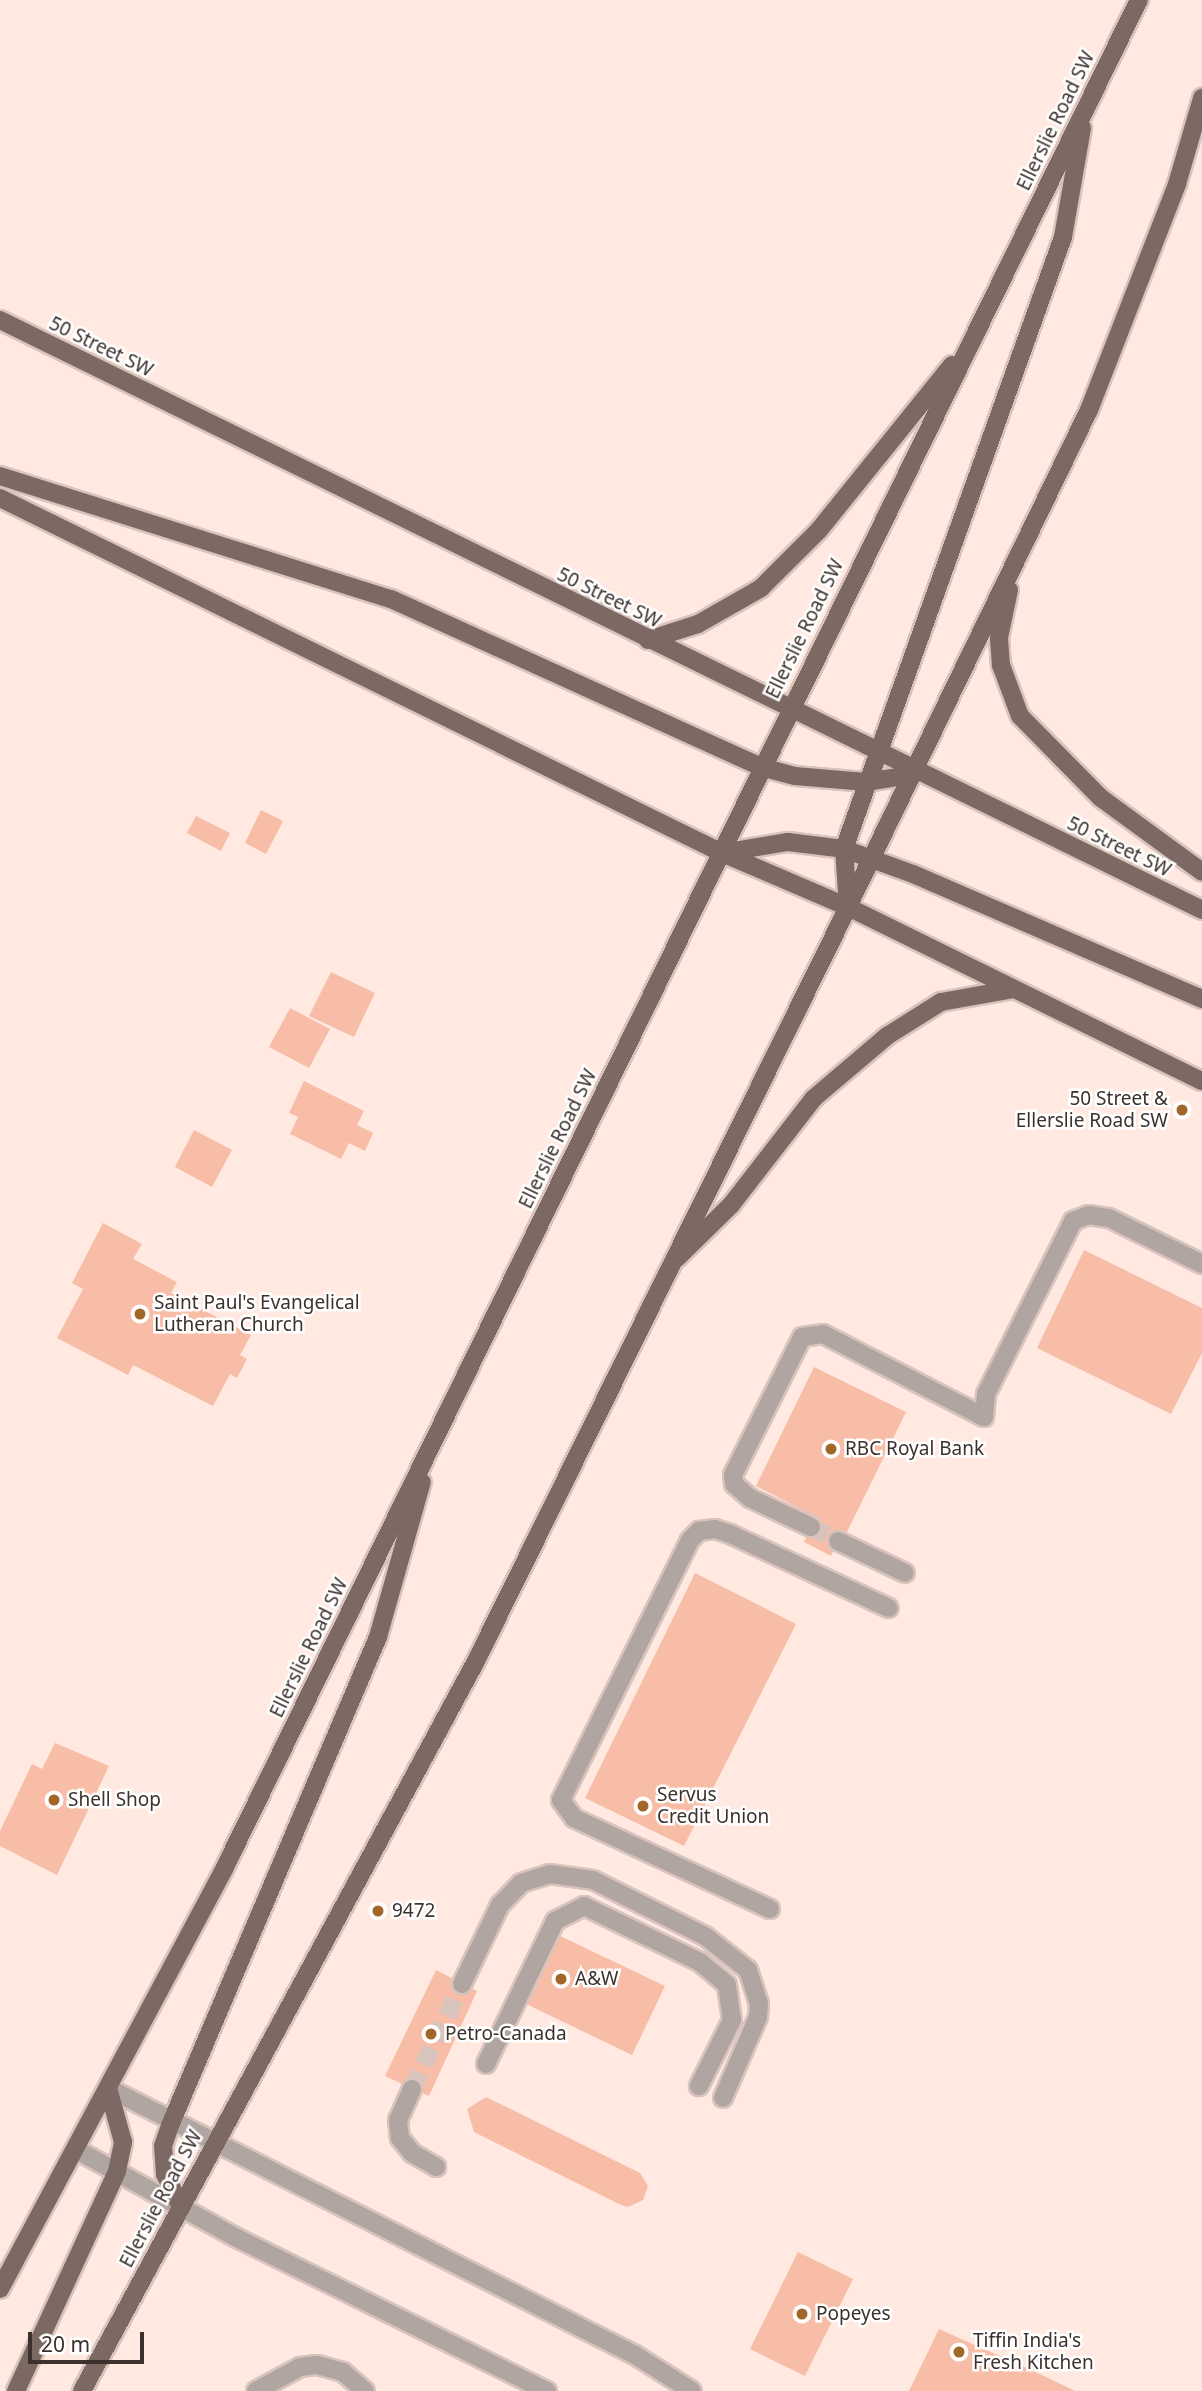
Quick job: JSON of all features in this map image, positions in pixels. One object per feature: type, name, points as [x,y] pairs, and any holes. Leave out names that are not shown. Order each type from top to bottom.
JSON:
[{"type":"main road","name":"Ellerslie Road SW","points":[[0,2289],[225,1867],[722,853],[761,767],[1139,0]]},
{"type":"main road","name":"Ellerslie Road SW","points":[[82,2391],[476,1661],[667,1268],[872,858],[1089,410],[1133,304],[1177,184],[1202,98]]},
{"type":"main road","points":[[848,907],[844,849],[1063,237],[1086,107]]},
{"type":"main road","name":"50 Street SW","points":[[0,320],[1202,910]]},
{"type":"main road","points":[[648,640],[698,624],[761,588],[819,530],[973,338]]},
{"type":"main road","points":[[0,476],[391,599],[761,767],[794,776],[866,782],[899,776],[914,769]]},
{"type":"main road","points":[[0,498],[722,853],[848,907],[1202,1081]]},
{"type":"main road","points":[[1015,563],[999,638],[1001,665],[1020,716],[1101,798],[1202,872]]},
{"type":"main road","points":[[722,853],[788,842],[844,849],[872,858],[1202,999]]},
{"type":"main road","points":[[667,1268],[731,1205],[814,1098],[887,1036],[941,1002],[1015,989]]},
{"type":"main road","points":[[181,2207],[165,2174],[163,2146],[378,1637],[437,1432]]},
{"type":"main road","points":[[16,2391],[117,2171],[123,2142],[108,2088]]},
{"type":"lane","points":[[811,1527],[750,1498],[734,1484],[733,1475],[802,1337],[823,1334],[984,1417],[986,1394],[1073,1221],[1089,1215],[1109,1218],[1202,1264]]},
{"type":"lane","points":[[769,1909],[574,1818],[561,1800],[699,1531],[715,1529],[730,1534],[889,1608]]},
{"type":"lane","points":[[838,1541],[905,1573]]},
{"type":"lane","points":[[462,1984],[500,1905],[521,1883],[550,1874],[593,1880],[705,1936],[748,1970],[759,2003],[758,2017],[723,2098]]},
{"type":"lane","points":[[486,2064],[555,1921],[584,1906],[700,1962],[727,1986],[732,2020],[699,2086]]},
{"type":"lane","points":[[108,2088],[214,2145],[635,2355],[692,2391]]},
{"type":"lane","points":[[412,2090],[398,2120],[400,2138],[412,2153],[436,2166]]},
{"type":"lane","points":[[75,2149],[181,2207],[547,2391]]},
{"type":"lane","points":[[256,2391],[300,2367],[317,2365],[343,2372],[365,2391]]},
{"type":"building","points":[[261,810],[283,821],[266,854],[245,843]]},
{"type":"building","points":[[196,816],[230,833],[221,851],[187,833]]},
{"type":"building","points":[[331,972],[375,993],[354,1037],[309,1016]]},
{"type":"building","points":[[290,1008],[330,1029],[309,1068],[269,1047]]},
{"type":"building","points":[[304,1081],[364,1111],[357,1125],[373,1133],[365,1151],[349,1143],[341,1159],[290,1134],[298,1117],[289,1113]]},
{"type":"building","points":[[194,1130],[232,1150],[212,1187],[175,1167]]},
{"type":"building","name":"Saint Paul's Evangelical Lutheran Church","points":[[103,1223],[142,1244],[133,1259],[177,1282],[171,1293],[251,1335],[240,1355],[247,1359],[237,1378],[230,1374],[213,1406],[133,1365],[128,1375],[57,1338],[83,1289],[72,1283]]},
{"type":"building","points":[[1084,1250],[1202,1308],[1202,1353],[1171,1414],[1037,1348]]},
{"type":"building","name":"RBC Royal Bank","points":[[814,1367],[906,1412],[847,1532],[843,1531],[831,1556],[804,1542],[816,1517],[756,1486]]},
{"type":"building","points":[[695,1573],[796,1624],[684,1846],[585,1798]]},
{"type":"building","name":"Shell Shop","points":[[55,1743],[109,1766],[57,1875],[0,1846],[0,1831],[32,1764],[42,1769]]},
{"type":"building","name":"Petro-Canada","points":[[558,1935],[665,1986],[632,2055],[524,2003]]},
{"type":"building","name":"Petro-Canada","points":[[436,1970],[477,1991],[429,2096],[385,2076]]},
{"type":"building","name":"Petro-Canada","points":[[486,2097],[640,2173],[648,2186],[643,2200],[628,2207],[621,2205],[474,2132],[467,2109]]},
{"type":"building","name":"Popeyes","points":[[798,2252],[853,2279],[805,2376],[750,2349]]},
{"type":"building","name":"Tiffin India's Fresh Kitchen","points":[[939,2329],[1042,2375],[1075,2391],[909,2391]]},
{"type":"tunnel","points":[[811,1527],[838,1541]]},
{"type":"tunnel","points":[[412,2089],[462,1984]]},
{"type":"place","name":"50 Street & Ellerslie Road SW","points":[[1182,1110]]},
{"type":"place","name":"Saint Paul's Evangelical Lutheran Church","points":[[140,1314]]},
{"type":"place","name":"RBC Royal Bank","points":[[831,1449]]},
{"type":"place","name":"Shell Shop","points":[[54,1800]]},
{"type":"place","name":"Servus Credit Union","points":[[643,1806]]},
{"type":"place","name":"9472","points":[[378,1911]]},
{"type":"place","name":"A&W","points":[[561,1979]]},
{"type":"place","name":"Petro-Canada","points":[[431,2034]]},
{"type":"place","name":"Popeyes","points":[[802,2314]]},
{"type":"place","name":"Tiffin India's Fresh Kitchen","points":[[959,2352]]}]
